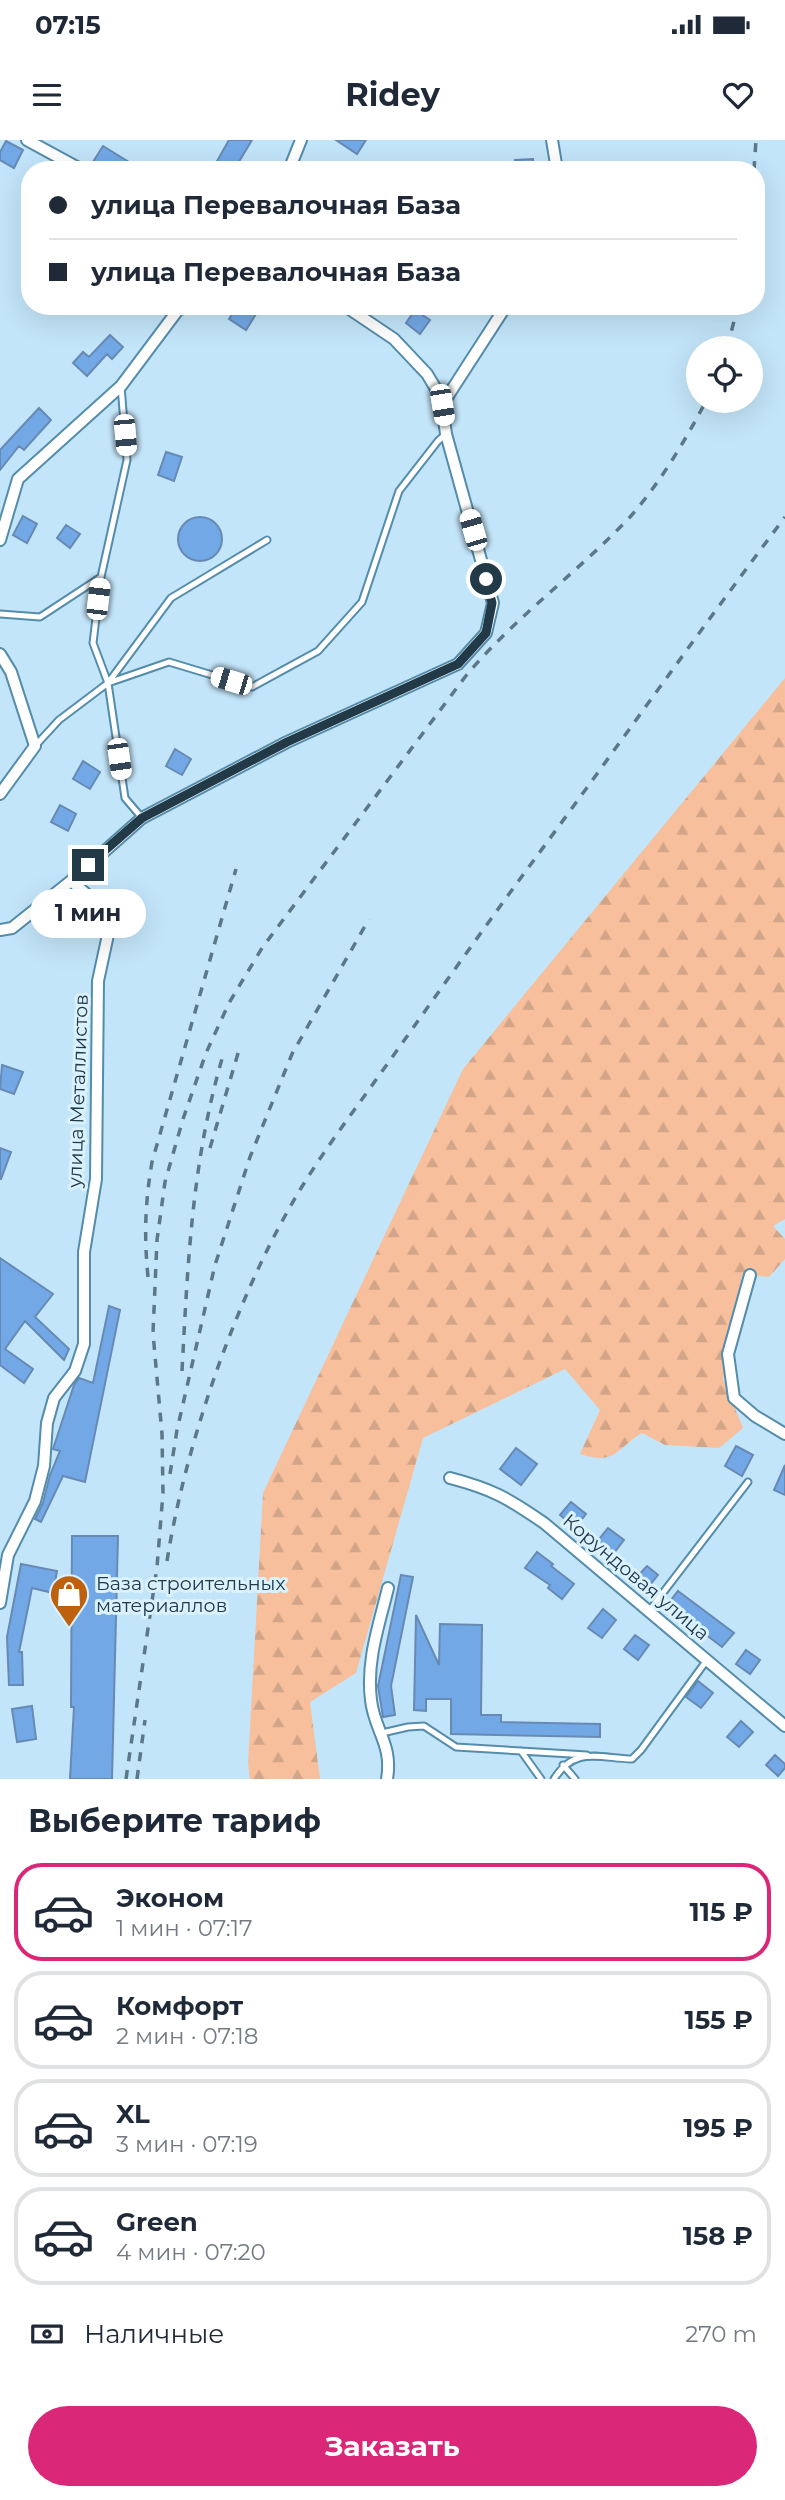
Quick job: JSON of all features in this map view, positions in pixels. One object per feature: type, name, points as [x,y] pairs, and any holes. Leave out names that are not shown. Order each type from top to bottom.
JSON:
[{"type":"street","points":[[27,140],[66,161]]},
{"type":"street","points":[[293,161],[301,140]]},
{"type":"street","points":[[552,140],[556,161]]},
{"type":"street","points":[[0,540],[18,479],[121,386],[174,315]]},
{"type":"street","points":[[0,930],[12,928],[71,881],[142,818],[287,742],[458,664],[486,633],[492,603],[446,434],[442,405],[427,374],[413,357],[394,338],[359,315]]},
{"type":"street","points":[[442,405],[500,315]]},
{"type":"street","points":[[0,654],[10,672],[35,746],[0,794]]},
{"type":"street","name":"улица Металлистов","points":[[0,1603],[8,1555],[38,1489],[44,1465],[47,1423],[54,1398],[75,1371],[84,1343],[84,1252],[96,1179],[98,981],[109,930],[115,918],[71,881]]},
{"type":"street","points":[[750,1275],[728,1354],[734,1398],[755,1416],[785,1434]]},
{"type":"street","name":"Корундовая улица","points":[[450,1478],[483,1487],[508,1498],[544,1523],[785,1727]]},
{"type":"street","points":[[387,1779],[390,1762],[371,1703],[369,1667],[388,1588]]},
{"type":"lane","points":[[121,386],[127,460],[101,577],[93,643],[108,682],[125,798],[142,818]]},
{"type":"lane","points":[[108,682],[169,662],[252,687],[318,650],[362,602],[399,491],[446,434]]},
{"type":"lane","points":[[35,746],[59,720],[108,682],[170,598],[267,540]]},
{"type":"lane","points":[[0,614],[40,617],[101,577]]},
{"type":"lane","points":[[649,1611],[748,1482]]},
{"type":"lane","points":[[382,1733],[424,1726],[456,1747],[632,1759],[641,1751],[707,1660]]},
{"type":"lane","points":[[521,1751],[541,1779]]},
{"type":"lane","points":[[554,1779],[563,1765],[587,1755]]},
{"type":"lane","points":[[563,1765],[575,1779]]},
{"type":"green space","points":[[785,678],[785,1219],[773,1226],[785,1239],[785,1259],[769,1277],[742,1274],[723,1379],[743,1428],[719,1448],[665,1445],[642,1433],[608,1457],[580,1454],[600,1410],[565,1369],[423,1438],[356,1673],[310,1702],[320,1779],[250,1779],[248,1763],[263,1493],[463,1069]]},
{"type":"building","points":[[229,140],[252,140],[239,161],[217,161]]},
{"type":"building","points":[[336,140],[366,140],[357,154]]},
{"type":"building","points":[[6,141],[23,150],[14,168],[0,160],[0,152]]},
{"type":"building","points":[[103,146],[127,161],[94,161]]},
{"type":"building","points":[[231,315],[255,315],[246,330],[229,319]]},
{"type":"building","points":[[412,315],[422,315],[430,320],[420,334],[406,323]]},
{"type":"building","points":[[110,335],[123,347],[112,359],[107,354],[87,376],[73,363],[83,352],[89,357]]},
{"type":"building","points":[[39,408],[51,420],[24,450],[19,446],[0,470],[0,450]]},
{"type":"building","points":[[166,452],[182,457],[174,481],[158,475]]},
{"type":"building","points":[[23,516],[37,524],[27,543],[13,535]]},
{"type":"building","points":[[200,517],[215,524],[222,539],[215,554],[200,561],[185,554],[178,539],[185,524]]},
{"type":"building","points":[[66,525],[80,534],[70,548],[57,538]]},
{"type":"building","points":[[175,749],[191,759],[182,775],[166,766]]},
{"type":"building","points":[[83,761],[100,772],[90,789],[73,779]]},
{"type":"building","points":[[60,805],[76,814],[68,831],[51,822]]},
{"type":"building","points":[[65,909],[82,913],[78,929],[61,925]]},
{"type":"building","points":[[2,1065],[23,1072],[14,1094],[0,1089]]},
{"type":"building","points":[[0,1148],[11,1152],[1,1179],[0,1179]]},
{"type":"building","points":[[0,1258],[53,1294],[35,1317],[69,1349],[64,1360],[25,1321],[5,1349],[33,1369],[24,1383],[0,1365]]},
{"type":"building","points":[[109,1306],[120,1310],[85,1482],[63,1476],[41,1522],[35,1519],[60,1451],[53,1449],[74,1385],[79,1378],[93,1383]]},
{"type":"building","points":[[736,1446],[753,1455],[742,1476],[725,1466]]},
{"type":"building","points":[[516,1448],[537,1464],[521,1485],[500,1469]]},
{"type":"building","points":[[785,1465],[785,1495],[774,1490]]},
{"type":"building","points":[[571,1502],[586,1514],[575,1528],[560,1515]]},
{"type":"building","points":[[608,1528],[624,1540],[610,1558],[594,1545]]},
{"type":"building","points":[[72,1536],[118,1536],[112,1779],[70,1779],[74,1707],[71,1707]]},
{"type":"building","points":[[537,1552],[574,1584],[562,1599],[548,1588],[550,1585],[525,1568]]},
{"type":"building","points":[[21,1564],[57,1571],[53,1593],[32,1588],[19,1652],[22,1652],[23,1685],[9,1685],[7,1637]]},
{"type":"building","points":[[647,1566],[658,1575],[646,1590],[634,1580]]},
{"type":"building","points":[[401,1575],[413,1577],[391,1686],[395,1715],[383,1717],[378,1686]]},
{"type":"building","points":[[678,1591],[734,1633],[722,1647],[667,1605]]},
{"type":"building","points":[[603,1609],[616,1620],[602,1638],[588,1628]]},
{"type":"building","points":[[416,1615],[439,1665],[440,1624],[482,1625],[481,1715],[501,1715],[501,1722],[600,1724],[600,1737],[451,1734],[451,1699],[426,1699],[426,1711],[414,1710]]},
{"type":"building","points":[[635,1635],[649,1645],[638,1660],[624,1649]]},
{"type":"building","points":[[746,1650],[760,1660],[750,1674],[736,1664]]},
{"type":"building","points":[[698,1681],[713,1693],[701,1708],[686,1697]]},
{"type":"building","points":[[32,1706],[36,1739],[17,1742],[12,1709]]},
{"type":"building","points":[[741,1721],[753,1732],[739,1747],[727,1737]]},
{"type":"building","points":[[775,1755],[785,1764],[778,1776],[766,1765]]},
{"type":"railway","points":[[755,161],[756,140]]},
{"type":"railway","points":[[730,336],[736,315]]},
{"type":"railway","points":[[126,1779],[157,1567],[163,1493],[162,1434],[153,1333],[157,1240],[165,1182],[206,1053],[229,1003],[262,948],[465,677],[504,635],[630,517],[652,490],[699,413]]},
{"type":"railway","points":[[167,1561],[186,1472],[214,1379],[249,1288],[300,1189],[477,938],[785,517]]},
{"type":"railway","points":[[148,1277],[146,1220],[152,1162],[236,869]]},
{"type":"railway","points":[[170,1474],[177,1430],[215,1265],[250,1157],[292,1054],[369,919]]},
{"type":"railway","points":[[210,1148],[239,1050]]},
{"type":"railway","points":[[182,1371],[189,1250],[198,1171],[213,1092],[224,1052]]},
{"type":"railway","points":[[137,1779],[145,1720]]},
{"type":"place","name":"База cтроительных материаллов","points":[[69,1628]]},
{"type":"route","points":[[88,865],[142,818],[287,742],[458,664],[486,633],[492,603],[486,579]]}]
